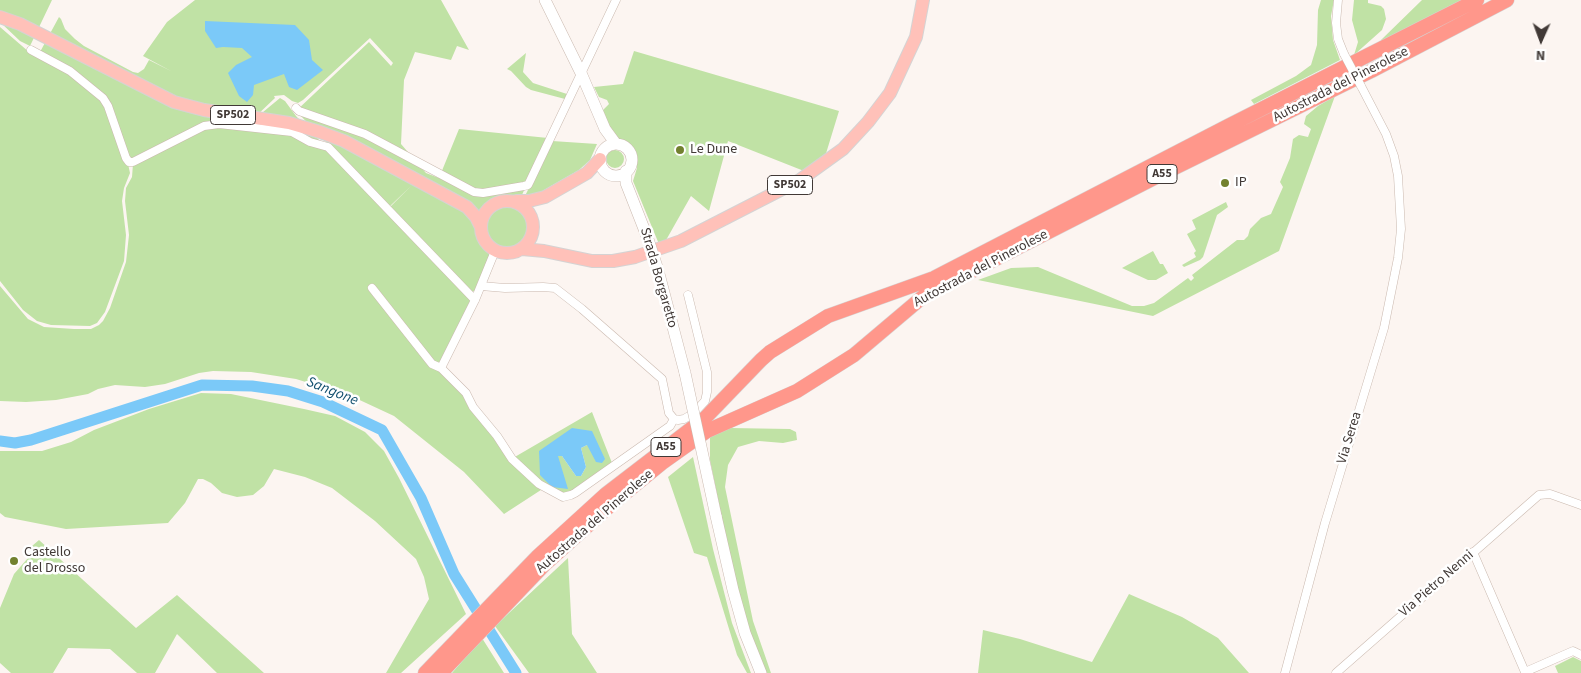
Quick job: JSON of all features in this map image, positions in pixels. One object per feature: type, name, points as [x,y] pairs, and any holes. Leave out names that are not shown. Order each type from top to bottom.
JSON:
[{"type":"highway","name":"Autostrada del Pinerolese","points":[[433,670],[606,494],[705,418],[761,360],[828,316],[934,278],[1478,0]]},
{"type":"highway","name":"Autostrada del Pinerolese","points":[[433,670],[454,659],[540,561],[707,430],[797,391],[854,355],[925,295],[1158,176],[1371,71],[1507,0]]},
{"type":"main road","name":"SP502","points":[[0,16],[20,24],[174,102],[212,112],[289,123],[333,136],[355,146],[467,207],[476,217],[485,241],[496,251],[509,254],[522,249],[544,251],[570,258],[592,261],[614,261],[659,250],[689,237],[800,180],[843,149],[868,122],[890,93],[916,37],[922,0]]},
{"type":"main road","points":[[467,207],[485,208],[500,202],[530,201],[545,197],[587,173],[606,155]]},
{"type":"main road","points":[[532,218],[537,207],[545,197]]},
{"type":"main road","points":[[513,201],[523,205],[532,218],[534,232],[532,238],[522,249]]},
{"type":"main road","points":[[481,227],[483,216],[494,204]]},
{"type":"main road","name":"SP502","points":[[534,232],[545,245],[570,258]]},
{"type":"street","points":[[545,0],[581,73],[605,129],[606,155],[613,175],[624,177],[631,164],[630,154],[626,147],[606,155]]},
{"type":"street","points":[[296,108],[299,111],[365,134],[468,190],[484,193],[528,185],[616,0]]},
{"type":"street","name":"Via Serea","points":[[1285,673],[1324,523],[1384,328],[1398,258],[1401,229],[1401,202],[1394,156],[1386,134],[1344,54],[1338,38],[1336,23],[1338,0]]},
{"type":"street","points":[[31,50],[70,71],[103,98],[108,106],[129,162],[133,162],[204,126],[219,124],[292,132],[310,142],[328,147],[475,300]]},
{"type":"street","name":"Strada Borgaretto","points":[[624,177],[658,270],[684,374],[733,590],[745,632],[761,673]]},
{"type":"street","points":[[440,368],[475,300],[496,251]]},
{"type":"street","points":[[481,286],[556,288],[662,379],[669,412],[674,419]]},
{"type":"street","points":[[372,288],[432,364],[440,368],[466,393],[473,407],[500,440],[512,460],[539,484],[564,497],[571,496],[670,426],[674,419]]},
{"type":"street","points":[[674,419],[684,419],[694,413],[705,400],[707,392],[707,372],[688,295]]},
{"type":"street","name":"Via Pietro Nenni","points":[[1336,673],[1540,495],[1550,494],[1581,505]]},
{"type":"street","points":[[1473,552],[1525,672],[1572,651],[1581,655]]},
{"type":"green space","points":[[0,0],[52,0],[30,46],[20,41],[0,22]]},
{"type":"green space","points":[[195,0],[441,0],[469,50],[457,46],[451,60],[415,52],[404,80],[401,144],[426,173],[439,178],[459,129],[548,138],[516,208],[525,217],[528,225],[527,234],[523,242],[511,248],[499,247],[481,286],[471,293],[389,208],[411,186],[389,207],[296,111],[369,42],[391,66],[393,63],[370,38],[298,103],[284,95],[274,96],[275,98],[254,118],[212,123],[130,160],[110,105],[40,52],[59,17],[65,29],[84,46],[133,72],[138,73],[144,69],[149,60],[171,71],[143,56],[167,22]]},
{"type":"green space","points":[[1321,0],[1334,0],[1331,16],[1333,40],[1340,60],[1254,104],[1251,100],[1296,76],[1311,65],[1317,45],[1318,10]]},
{"type":"green space","points":[[1354,0],[1368,0],[1368,3],[1381,6],[1384,9],[1386,19],[1382,30],[1354,55],[1358,42],[1352,20]]},
{"type":"green space","points":[[1422,0],[1465,0],[1383,42],[1381,40]]},
{"type":"green space","points":[[0,27],[29,52],[69,73],[101,100],[128,164],[130,173],[124,188],[122,201],[126,235],[124,261],[105,312],[97,323],[90,326],[51,325],[37,321],[23,310],[0,281]]},
{"type":"green space","name":"Le Dune","points":[[634,51],[839,111],[824,160],[804,171],[728,141],[709,211],[691,196],[661,249],[633,181],[637,168],[637,156],[631,145],[623,140],[614,138],[603,110],[609,104],[607,100],[599,97],[594,87],[623,84]]},
{"type":"green space","points":[[526,53],[523,72],[533,83],[567,94],[565,99],[531,90],[507,69]]},
{"type":"green space","points":[[1335,96],[1279,251],[1153,316],[978,280],[1011,268],[1038,267],[1132,306],[1144,306],[1154,303],[1188,278],[1191,281],[1194,278],[1192,275],[1237,240],[1244,240],[1248,236],[1250,229],[1261,218],[1271,214],[1283,187],[1280,182],[1290,158],[1293,139],[1299,135],[1308,137],[1311,129],[1304,124],[1306,116]]},
{"type":"green space","points":[[280,98],[285,101],[296,116],[473,300],[441,371],[460,388],[488,427],[544,488],[504,514],[464,472],[394,416],[351,396],[296,379],[251,372],[213,371],[199,373],[165,384],[145,387],[115,385],[98,389],[88,394],[56,400],[0,401],[0,286],[28,319],[44,327],[91,329],[99,325],[110,308],[126,262],[129,235],[125,201],[126,188],[132,177],[133,164],[212,126],[251,122]]},
{"type":"green space","points":[[552,141],[597,144],[590,160],[579,170],[532,197],[524,198]]},
{"type":"green space","points":[[615,150],[623,155],[624,159],[619,167],[615,168],[607,163],[606,159],[611,151]]},
{"type":"green space","points":[[1226,202],[1228,207],[1217,215],[1203,257],[1184,267],[1182,265],[1196,257],[1194,253],[1196,251],[1187,234],[1196,229],[1192,220]]},
{"type":"green space","points":[[1153,251],[1160,264],[1163,264],[1168,273],[1156,280],[1148,280],[1122,268]]},
{"type":"green space","points":[[201,393],[231,394],[335,416],[365,432],[384,451],[399,478],[466,614],[401,673],[386,673],[429,599],[424,577],[416,559],[375,521],[332,488],[305,477],[274,469],[264,486],[253,495],[237,497],[222,493],[211,483],[198,479],[185,503],[168,523],[66,529],[5,517],[0,513],[0,451],[42,451],[71,442],[94,430],[149,409]]},
{"type":"green space","points":[[592,412],[612,463],[574,491],[566,494],[550,488],[513,458]],"holes":[[[592,431],[587,445],[581,448],[586,467],[581,476],[576,476],[562,456],[558,455]]]},
{"type":"green space","points":[[730,428],[790,429],[796,432],[797,440],[783,443],[759,441],[738,447],[728,465],[725,487],[753,621],[771,673],[765,673],[749,633],[738,596],[710,460],[710,435]]},
{"type":"green space","points":[[693,457],[713,549],[732,623],[751,673],[747,673],[737,655],[707,557],[694,553],[668,477]]},
{"type":"green space","points":[[39,540],[136,628],[177,595],[264,673],[217,673],[177,634],[155,673],[137,673],[110,649],[68,648],[53,673],[11,673],[0,663],[0,608],[14,574],[35,550],[32,546]]},
{"type":"green space","points":[[568,558],[572,634],[597,673],[529,673],[495,626]]},
{"type":"green space","points":[[1129,594],[1182,617],[1218,638],[1249,673],[978,673],[983,630],[1020,639],[1092,662]]},
{"type":"green space","points":[[482,638],[504,673],[452,673]]},
{"type":"green space","points":[[1573,657],[1581,661],[1581,673],[1558,673],[1555,666]]},
{"type":"water","points":[[205,21],[295,25],[309,40],[312,60],[323,70],[297,90],[289,87],[284,74],[254,85],[253,95],[247,102],[239,96],[228,73],[236,65],[252,57],[242,48],[216,48],[205,31]]},
{"type":"water","points":[[572,428],[592,431],[605,459],[602,463],[596,462],[587,445],[581,448],[586,467],[581,476],[576,476],[562,456],[558,456],[568,489],[552,487],[540,475],[539,451]]},
{"type":"waterway","name":"Sangone","points":[[0,441],[15,443],[31,440],[202,385],[252,386],[288,391],[323,402],[382,430],[421,498],[454,574],[516,673]]},
{"type":"place","name":"Le Dune","points":[[680,150]]},
{"type":"place","name":"IP","points":[[1225,183]]},
{"type":"place","name":"Castello del Drosso","points":[[14,561]]}]
